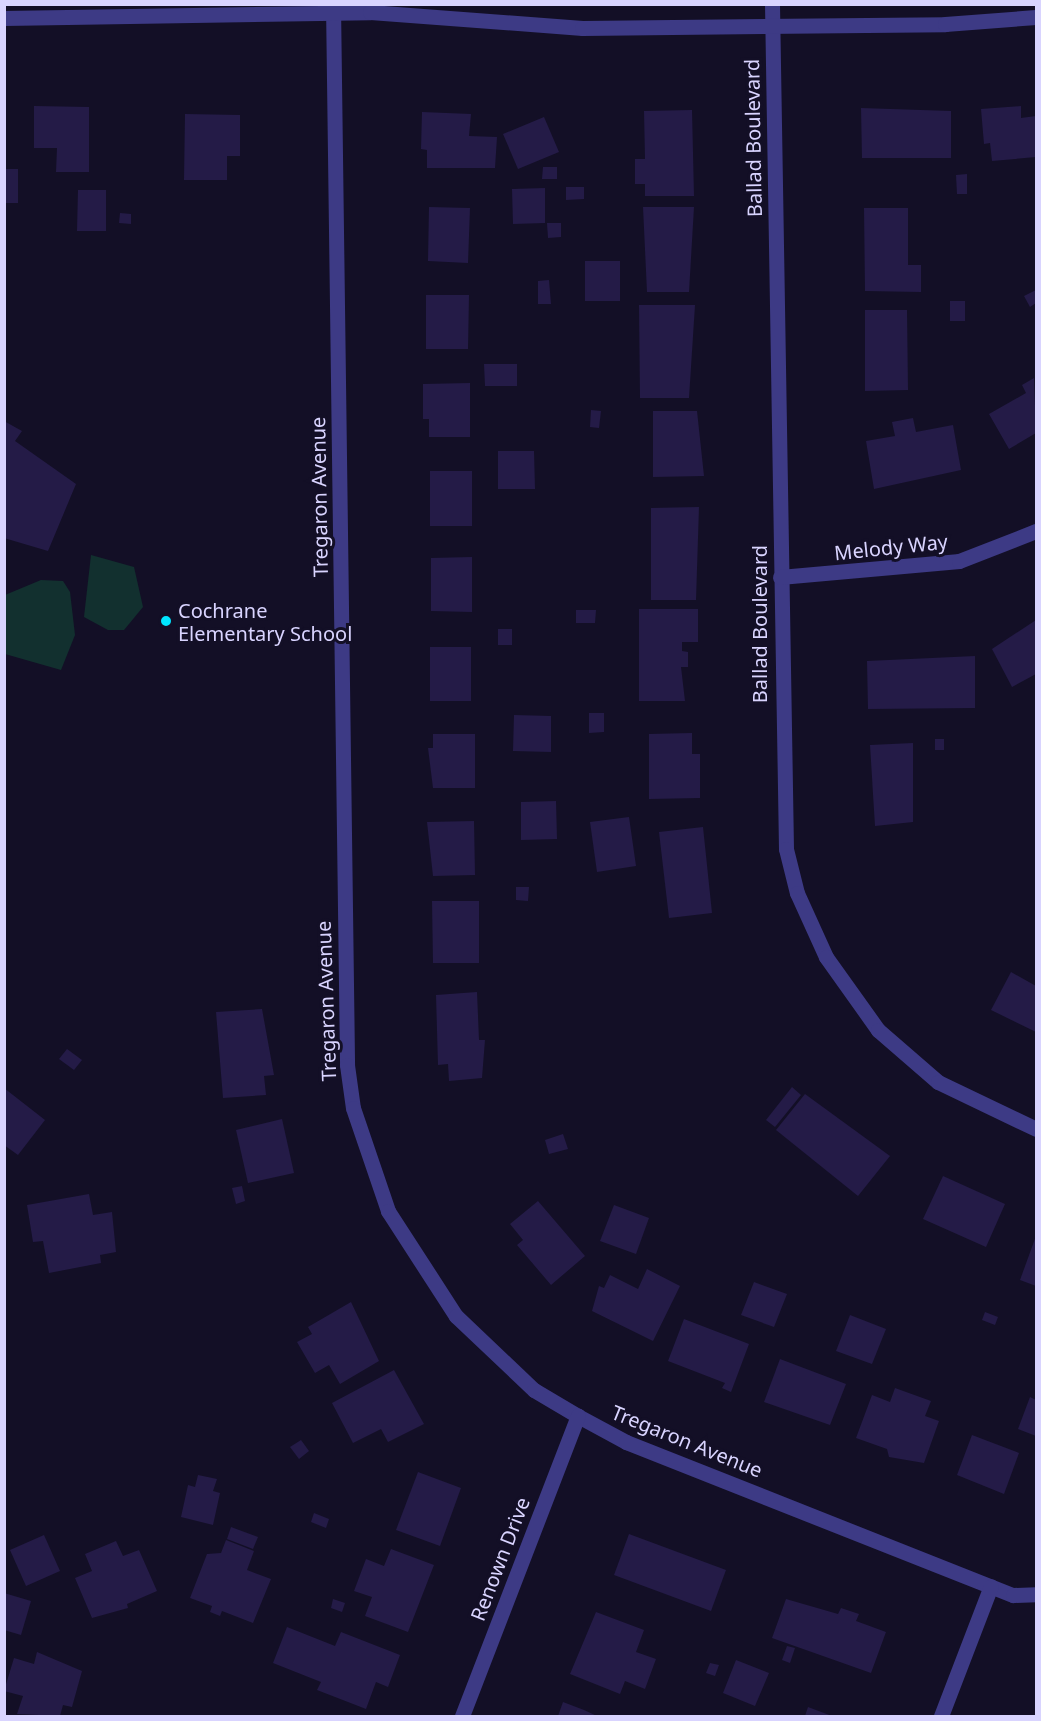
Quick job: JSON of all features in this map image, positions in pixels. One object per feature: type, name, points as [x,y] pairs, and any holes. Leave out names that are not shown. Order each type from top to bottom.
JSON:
[{"type":"street","name":"Ballad Boulevard","points":[[772,4],[781,793],[786,849],[808,922],[847,991],[907,1058],[972,1102],[1036,1129]]},
{"type":"street","points":[[4,18],[333,9],[427,15],[519,26],[772,27],[1036,17]]},
{"type":"street","name":"Tregaron Avenue","points":[[333,9],[344,1000],[353,1108],[388,1211],[456,1316],[534,1390],[626,1442],[991,1586],[1025,1597],[1036,1594]]},
{"type":"street","name":"Melody Way","points":[[780,577],[959,561],[1036,531]]},
{"type":"street","name":"Renown Drive","points":[[462,1716],[578,1416]]},
{"type":"street","points":[[941,1716],[991,1586]]},
{"type":"green space","points":[[91,555],[134,567],[143,607],[124,630],[108,630],[84,617]]},
{"type":"green space","points":[[41,580],[63,581],[70,592],[75,635],[61,670],[5,654],[5,595]]},
{"type":"building","points":[[34,106],[89,107],[89,172],[56,172],[57,148],[34,148]]},
{"type":"building","points":[[1021,106],[1021,118],[1036,116],[1036,157],[992,161],[990,143],[984,144],[981,109]]},
{"type":"building","points":[[861,108],[951,111],[951,158],[862,158]]},
{"type":"building","points":[[692,110],[694,196],[645,196],[645,184],[635,184],[635,159],[645,159],[644,111]]},
{"type":"building","points":[[422,112],[471,114],[469,136],[497,137],[495,168],[427,168],[427,150],[421,149]]},
{"type":"building","points":[[185,114],[240,115],[240,156],[227,156],[227,180],[184,180]]},
{"type":"building","points":[[544,117],[559,152],[518,169],[503,134]]},
{"type":"building","points":[[543,167],[557,167],[557,179],[542,179]]},
{"type":"building","points":[[4,169],[18,169],[18,203],[4,203]]},
{"type":"building","points":[[967,174],[967,194],[957,194],[956,175]]},
{"type":"building","points":[[566,187],[584,187],[584,199],[566,200]]},
{"type":"building","points":[[545,188],[545,223],[513,224],[512,189]]},
{"type":"building","points":[[78,190],[106,190],[106,231],[77,231]]},
{"type":"building","points":[[429,207],[470,208],[468,263],[428,261]]},
{"type":"building","points":[[643,207],[694,207],[689,292],[647,292]]},
{"type":"building","points":[[864,208],[908,208],[908,265],[921,265],[921,292],[865,291]]},
{"type":"building","points":[[120,213],[131,214],[131,224],[119,223]]},
{"type":"building","points":[[547,223],[561,223],[561,237],[548,238]]},
{"type":"building","points":[[585,261],[620,261],[620,301],[585,301]]},
{"type":"building","points":[[549,280],[551,304],[538,304],[538,281]]},
{"type":"building","points":[[1036,290],[1036,303],[1030,307],[1024,296]]},
{"type":"building","points":[[426,295],[469,295],[468,349],[426,349]]},
{"type":"building","points":[[950,301],[965,301],[965,321],[950,321]]},
{"type":"building","points":[[639,305],[695,305],[689,398],[640,398]]},
{"type":"building","points":[[865,310],[907,310],[908,390],[865,391]]},
{"type":"building","points":[[484,364],[517,364],[517,386],[485,386]]},
{"type":"building","points":[[1034,378],[1036,433],[1009,449],[989,414],[1026,393],[1022,385]]},
{"type":"building","points":[[470,383],[470,437],[429,437],[429,419],[423,419],[423,384]]},
{"type":"building","points":[[591,410],[601,411],[599,428],[590,427]]},
{"type":"building","points":[[653,411],[697,411],[704,476],[653,477]]},
{"type":"building","points":[[913,418],[916,432],[953,425],[961,470],[874,489],[866,441],[895,436],[892,422]]},
{"type":"building","points":[[4,421],[22,431],[15,441],[76,484],[48,551],[4,538]]},
{"type":"building","points":[[498,451],[534,451],[535,489],[498,489]]},
{"type":"building","points":[[430,471],[472,471],[472,526],[430,526]]},
{"type":"building","points":[[699,507],[696,600],[651,600],[651,508]]},
{"type":"building","points":[[472,557],[472,612],[431,611],[431,558]]},
{"type":"building","points":[[639,609],[698,609],[698,642],[682,642],[682,651],[688,652],[688,667],[681,667],[685,701],[639,701]]},
{"type":"building","points":[[576,610],[596,610],[595,623],[576,623]]},
{"type":"building","points":[[1036,620],[1036,674],[1012,687],[992,649]]},
{"type":"building","points":[[498,629],[512,629],[512,645],[498,645]]},
{"type":"building","points":[[430,647],[471,647],[471,701],[430,701]]},
{"type":"building","points":[[975,656],[975,708],[868,709],[867,661]]},
{"type":"building","points":[[589,713],[604,713],[604,732],[589,733]]},
{"type":"building","points":[[514,715],[551,716],[551,752],[513,751]]},
{"type":"building","points":[[692,733],[692,754],[700,754],[700,798],[649,799],[649,734]]},
{"type":"building","points":[[433,734],[475,734],[475,788],[433,788],[428,748],[433,748]]},
{"type":"building","points":[[935,739],[944,739],[944,750],[935,750]]},
{"type":"building","points":[[913,743],[913,822],[875,826],[870,745]]},
{"type":"building","points":[[556,801],[557,839],[521,840],[521,802]]},
{"type":"building","points":[[629,817],[636,866],[597,872],[590,822]]},
{"type":"building","points":[[474,821],[475,875],[433,876],[427,822]]},
{"type":"building","points":[[703,827],[712,913],[669,918],[659,832]]},
{"type":"building","points":[[516,887],[529,887],[528,901],[516,900]]},
{"type":"building","points":[[432,901],[479,901],[479,963],[433,963]]},
{"type":"building","points":[[1011,972],[1036,986],[1036,1032],[991,1010]]},
{"type":"building","points":[[477,992],[479,1040],[485,1040],[482,1078],[449,1081],[448,1064],[438,1065],[436,995]]},
{"type":"building","points":[[262,1009],[274,1075],[264,1076],[266,1095],[223,1098],[216,1012]]},
{"type":"building","points":[[67,1049],[82,1060],[74,1070],[59,1059]]},
{"type":"building","points":[[792,1087],[801,1095],[775,1127],[766,1120]]},
{"type":"building","points":[[4,1088],[45,1120],[18,1155],[4,1145]]},
{"type":"building","points":[[805,1094],[890,1156],[858,1196],[776,1130]]},
{"type":"building","points":[[282,1119],[294,1173],[248,1183],[236,1130]]},
{"type":"building","points":[[563,1134],[568,1149],[549,1154],[545,1140]]},
{"type":"building","points":[[943,1176],[1005,1204],[986,1247],[923,1219]]},
{"type":"building","points":[[242,1186],[245,1201],[236,1204],[232,1188]]},
{"type":"building","points":[[89,1194],[93,1215],[112,1212],[116,1252],[100,1255],[101,1263],[49,1273],[43,1241],[33,1242],[27,1205]]},
{"type":"building","points":[[538,1201],[585,1256],[551,1285],[517,1245],[523,1240],[510,1224]]},
{"type":"building","points":[[614,1205],[649,1218],[636,1254],[600,1241]]},
{"type":"building","points":[[1036,1236],[1036,1286],[1020,1280]]},
{"type":"building","points":[[647,1269],[680,1286],[653,1341],[592,1311],[599,1286],[604,1288],[610,1275],[638,1289]]},
{"type":"building","points":[[754,1282],[787,1294],[774,1327],[741,1315]]},
{"type":"building","points":[[351,1302],[379,1361],[340,1384],[329,1365],[315,1373],[297,1342],[312,1334],[308,1327]]},
{"type":"building","points":[[985,1312],[998,1317],[995,1325],[982,1320]]},
{"type":"building","points":[[850,1315],[886,1329],[872,1364],[836,1351]]},
{"type":"building","points":[[684,1319],[749,1344],[731,1392],[722,1388],[725,1383],[668,1361]]},
{"type":"building","points":[[780,1359],[846,1384],[830,1425],[764,1402]]},
{"type":"building","points":[[394,1370],[424,1424],[388,1442],[381,1429],[353,1443],[332,1403]]},
{"type":"building","points":[[895,1388],[931,1401],[925,1416],[939,1421],[924,1463],[889,1457],[887,1449],[856,1438],[872,1395],[890,1402]]},
{"type":"building","points":[[1030,1397],[1036,1400],[1036,1436],[1018,1429]]},
{"type":"building","points":[[972,1435],[1019,1453],[1004,1494],[957,1475]]},
{"type":"building","points":[[301,1440],[309,1451],[299,1459],[290,1447]]},
{"type":"building","points":[[418,1472],[461,1488],[440,1546],[396,1530]]},
{"type":"building","points":[[198,1475],[217,1479],[213,1491],[220,1493],[213,1525],[181,1517],[188,1485],[195,1487]]},
{"type":"building","points":[[314,1513],[329,1519],[326,1528],[311,1522]]},
{"type":"building","points":[[231,1527],[258,1537],[253,1549],[227,1539]]},
{"type":"building","points":[[629,1534],[726,1570],[711,1611],[614,1575]]},
{"type":"building","points":[[44,1535],[60,1571],[26,1586],[10,1550]]},
{"type":"building","points":[[226,1540],[254,1551],[247,1570],[271,1579],[253,1623],[222,1611],[220,1616],[210,1612],[212,1606],[190,1598],[207,1554],[221,1553]]},
{"type":"building","points":[[116,1541],[123,1556],[139,1550],[157,1591],[127,1604],[128,1608],[92,1618],[75,1578],[92,1571],[85,1554]]},
{"type":"building","points":[[391,1549],[434,1565],[408,1632],[365,1616],[372,1597],[354,1591],[366,1559],[384,1566]]},
{"type":"building","points":[[4,1593],[31,1601],[21,1635],[4,1630]]},
{"type":"building","points":[[333,1599],[345,1603],[342,1612],[331,1608]]},
{"type":"building","points":[[786,1599],[838,1614],[841,1608],[859,1614],[856,1621],[886,1632],[871,1673],[772,1638]]},
{"type":"building","points":[[596,1612],[644,1630],[636,1652],[656,1659],[645,1689],[625,1681],[620,1694],[570,1674]]},
{"type":"building","points":[[287,1627],[335,1646],[341,1632],[400,1655],[388,1687],[376,1682],[366,1709],[317,1690],[321,1682],[273,1663]]},
{"type":"building","points":[[787,1646],[795,1648],[790,1663],[782,1660]]},
{"type":"building","points":[[37,1652],[82,1671],[72,1707],[63,1705],[60,1716],[17,1714],[23,1696],[4,1691],[14,1658],[34,1664]]},
{"type":"building","points":[[736,1660],[769,1673],[755,1706],[723,1693]]},
{"type":"building","points":[[710,1663],[719,1665],[715,1676],[706,1673]]},
{"type":"building","points":[[563,1702],[584,1710],[597,1716],[558,1716]]},
{"type":"building","points":[[808,1707],[832,1716],[805,1716]]},
{"type":"place","name":"Cochrane Elementary School","points":[[166,621]]}]
